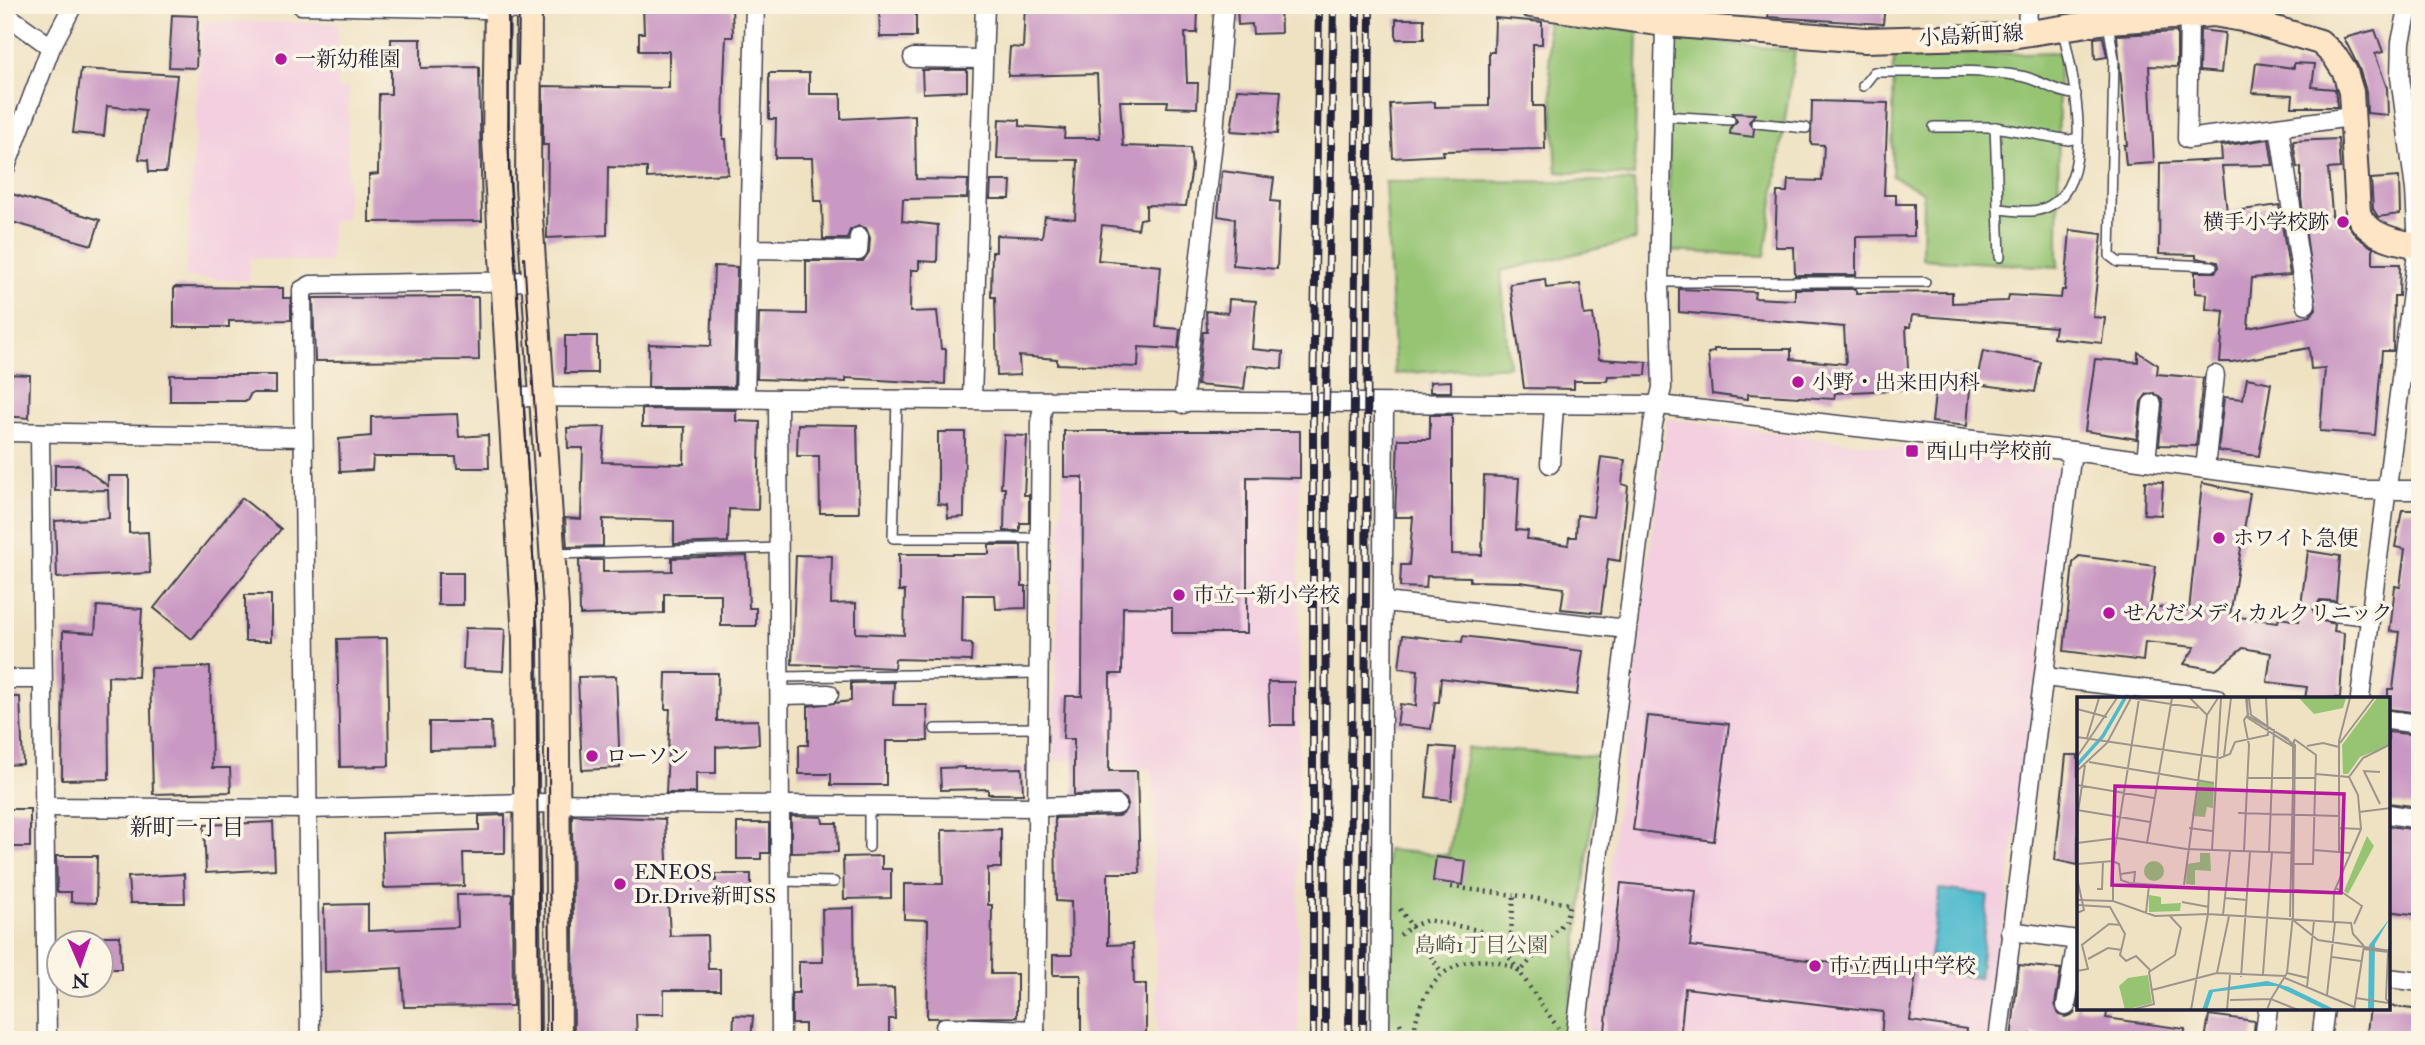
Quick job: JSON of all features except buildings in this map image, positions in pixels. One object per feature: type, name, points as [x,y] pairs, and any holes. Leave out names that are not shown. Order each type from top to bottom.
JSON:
[{"type":"street","points":[[5,169],[51,47],[73,5]]},
{"type":"street","points":[[301,5],[529,8],[528,186],[552,554],[559,1040]]},
{"type":"street","points":[[745,398],[755,5]]},
{"type":"street","points":[[972,399],[985,5]]},
{"type":"street","points":[[1183,404],[1214,133],[1224,5]]},
{"type":"street","name":"小島新町線","points":[[1531,5],[1665,24],[1865,40],[1957,40],[2107,22],[2189,16],[2213,15],[2242,19],[2320,42],[2334,55],[2345,72],[2351,92],[2358,213]]},
{"type":"street","points":[[2027,33],[2028,5]]},
{"type":"street","points":[[2360,697],[2387,492],[2412,357],[2419,246],[2415,190],[2400,77],[2401,42],[2409,5]]},
{"type":"street","points":[[497,7],[495,141],[525,639],[528,1040]]},
{"type":"street","points":[[5,14],[51,47]]},
{"type":"street","points":[[2189,16],[2187,139],[2351,117]]},
{"type":"street","points":[[1575,1040],[1653,424],[1659,405],[1663,353],[1659,334],[1659,282],[1665,24]]},
{"type":"street","points":[[913,58],[982,59]]},
{"type":"street","points":[[2279,127],[2306,304]]},
{"type":"street","points":[[2358,213],[2361,223],[2369,231],[2419,246]]},
{"type":"street","points":[[749,249],[858,251],[859,237]]},
{"type":"street","points":[[310,1040],[302,290],[311,285],[535,281]]},
{"type":"street","points":[[2205,469],[2215,375]]},
{"type":"street","points":[[511,397],[972,399],[1183,404],[1659,405],[2072,451],[2387,492],[2420,490]]},
{"type":"street","points":[[778,399],[781,1040]]},
{"type":"street","points":[[945,1027],[1035,1035],[1038,673],[1044,401]]},
{"type":"street","points":[[2146,461],[2152,404]]},
{"type":"street","points":[[1380,1040],[1385,602],[1384,405]]},
{"type":"street","points":[[1550,464],[1554,406]]},
{"type":"street","points":[[5,432],[303,437]]},
{"type":"street","points":[[40,434],[47,1040]]},
{"type":"street","points":[[1998,1040],[2072,451]]},
{"type":"street","points":[[1385,602],[1627,629]]},
{"type":"street","points":[[2324,611],[2369,617]]},
{"type":"street","points":[[2045,677],[2208,697]]},
{"type":"street","points":[[5,679],[41,679]]},
{"type":"street","points":[[780,686],[829,694]]},
{"type":"street","points":[[2390,720],[2420,724]]},
{"type":"street","points":[[45,807],[308,809],[527,803],[869,803],[1038,807],[1117,805]]},
{"type":"street","points":[[2390,814],[2420,819]]},
{"type":"street","points":[[2010,931],[2077,940]]},
{"type":"street","points":[[2066,1006],[2077,946]]},
{"type":"street","points":[[2390,978],[2420,982]]},
{"type":"street","points":[[2264,1040],[2268,1010]]},
{"type":"street","points":[[2321,1040],[2325,1010]]},
{"type":"lane","points":[[2107,22],[2114,60],[2110,257],[2118,262],[2212,266]]},
{"type":"lane","points":[[1998,209],[2036,211],[2051,205],[2067,191],[2075,170],[2076,94],[2062,29]]},
{"type":"lane","points":[[1863,86],[1874,72],[2005,74],[2042,81],[2067,94],[2076,94]]},
{"type":"lane","points":[[1664,116],[1688,115],[1730,120]]},
{"type":"lane","points":[[1756,123],[1806,128]]},
{"type":"lane","points":[[1934,127],[1995,127],[2068,140],[2077,138]]},
{"type":"lane","points":[[1995,127],[2000,257]]},
{"type":"lane","points":[[1659,282],[1925,282]]},
{"type":"lane","points":[[897,399],[893,538],[1040,538]]},
{"type":"lane","points":[[552,554],[779,548]]},
{"type":"lane","points":[[780,686],[1038,673]]},
{"type":"lane","points":[[934,729],[1038,728]]},
{"type":"lane","points":[[869,803],[869,847]]},
{"type":"lane","points":[[781,881],[834,881]]},
{"type":"path","points":[[2294,223],[2358,213]]},
{"type":"path","points":[[1451,887],[1570,904],[1565,921],[1520,972]]},
{"type":"path","points":[[1509,957],[1514,895]]},
{"type":"path","points":[[1397,940],[1412,926],[1428,920],[1478,930],[1500,944],[1558,1028],[1557,1040]]},
{"type":"path","points":[[1412,926],[1442,973]]},
{"type":"path","points":[[1414,1040],[1414,1021],[1422,997],[1442,973],[1474,962],[1505,963],[1520,972]]},
{"type":"path","points":[[1397,1016],[1407,1040]]},
{"type":"shaded area","points":[[203,21],[338,23],[337,88],[349,88],[347,219],[332,221],[330,263],[250,258],[249,281],[185,277]]},
{"type":"shaded area","points":[[1667,419],[2064,469],[1988,1040],[1588,1040]]},
{"type":"shaded area","name":"市立一新小学校","points":[[1064,431],[1300,431],[1298,1040],[1158,1040],[1152,769],[1053,760]]},
{"type":"green space","points":[[1547,21],[1638,31],[1634,176],[1557,172]]},
{"type":"green space","points":[[1669,36],[1795,51],[1765,256],[1669,251]]},
{"type":"green space","points":[[2059,52],[2058,267],[1922,259],[1923,192],[1892,176],[1894,56]]},
{"type":"green space","points":[[1634,181],[1636,240],[1501,271],[1509,366],[1395,374],[1385,182]]},
{"type":"green space","name":"島崎1丁目公園","points":[[1467,748],[1599,757],[1566,1040],[1383,1040],[1387,850],[1448,855]]},
{"type":"water","points":[[1940,889],[1988,895],[1979,978],[1928,970]]},
{"type":"tram line","points":[[508,5],[509,168],[536,603],[539,1040]]},
{"type":"tram line","points":[[518,65],[519,5]]},
{"type":"tram line","points":[[524,257],[538,456]]},
{"type":"tram line","points":[[549,750],[550,1040]]},
{"type":"railway","points":[[1313,1040],[1313,408],[1319,5]]},
{"type":"railway","points":[[1325,1040],[1326,408],[1334,5]]},
{"type":"railway","points":[[1349,1040],[1357,5]]},
{"type":"railway","points":[[1363,1040],[1370,5]]},
{"type":"place","name":"一新幼稚園","points":[[281,59]]},
{"type":"place","name":"横手小学校跡","points":[[2343,222]]},
{"type":"place","name":"小野・出来田内科","points":[[1798,382]]},
{"type":"place","name":"西山中学校前","points":[[1912,451]]},
{"type":"place","name":"ホワイト急便","points":[[2219,538]]},
{"type":"place","name":"市立一新小学校","points":[[1179,595]]},
{"type":"place","name":"せんだメディカルクリニック","points":[[2109,613]]},
{"type":"place","name":"ローソン","points":[[592,756]]},
{"type":"place","name":"ENEOS Dr.Drive新町SS","points":[[620,884]]},
{"type":"place","name":"市立西山中学校","points":[[1815,966]]},
{"type":"district","name":"新町一丁目","points":[[187,827]]}]
